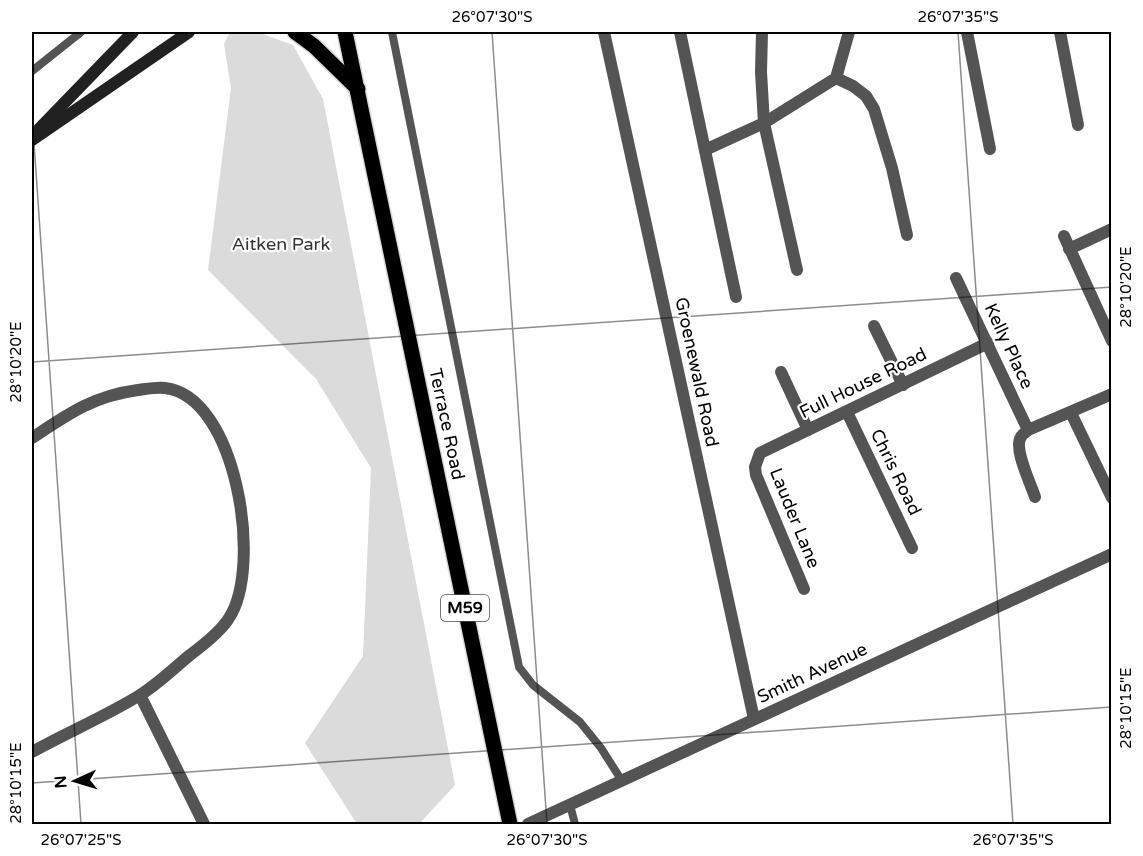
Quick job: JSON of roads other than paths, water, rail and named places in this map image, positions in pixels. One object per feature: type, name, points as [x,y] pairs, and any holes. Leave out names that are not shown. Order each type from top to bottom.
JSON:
[{"type":"main road","points":[[32,138],[133,32]]},
{"type":"main road","points":[[32,138],[189,32]]},
{"type":"main road","points":[[295,32],[314,46],[358,89]]},
{"type":"main road","name":"Terrace Road","points":[[345,32],[510,825]]},
{"type":"main road","points":[[350,51],[353,32]]},
{"type":"street","name":"Groenewald Road","points":[[604,32],[754,719]]},
{"type":"street","points":[[680,32],[736,297]]},
{"type":"street","points":[[762,32],[761,72],[764,123],[797,270]]},
{"type":"street","points":[[705,150],[764,123],[836,78],[849,32]]},
{"type":"street","points":[[967,32],[990,149]]},
{"type":"street","points":[[1060,32],[1078,125]]},
{"type":"street","points":[[836,78],[853,86],[866,96],[874,109],[907,235]]},
{"type":"street","points":[[1069,249],[1112,229]]},
{"type":"street","points":[[1064,236],[1112,341]]},
{"type":"street","name":"Kelly Place","points":[[956,278],[1028,430]]},
{"type":"street","points":[[874,326],[903,385]]},
{"type":"street","name":"Full House Road","points":[[757,460],[760,453],[770,447],[988,343]]},
{"type":"street","points":[[781,372],[808,430]]},
{"type":"street","points":[[32,438],[84,405],[114,393],[165,388],[179,392],[193,401],[209,418],[226,448],[241,505],[244,543],[243,576],[230,618],[141,694],[32,752]]},
{"type":"street","points":[[1035,496],[1019,448],[1020,437],[1028,430],[1112,394]]},
{"type":"street","name":"Chris Road","points":[[847,412],[912,548]]},
{"type":"street","points":[[1071,413],[1112,498]]},
{"type":"street","name":"Lauder Lane","points":[[757,460],[756,476],[804,589]]},
{"type":"street","name":"Smith Avenue","points":[[528,825],[1112,554]]},
{"type":"street","points":[[141,694],[204,825]]},
{"type":"lane","points":[[32,71],[81,32]]},
{"type":"lane","name":"Terrace Road","points":[[392,32],[519,667],[533,685],[580,722],[601,748],[622,781]]},
{"type":"lane","points":[[570,805],[575,825]]},
{"type":"park label","name":"Aitken Park","points":[[281,244]]}]
